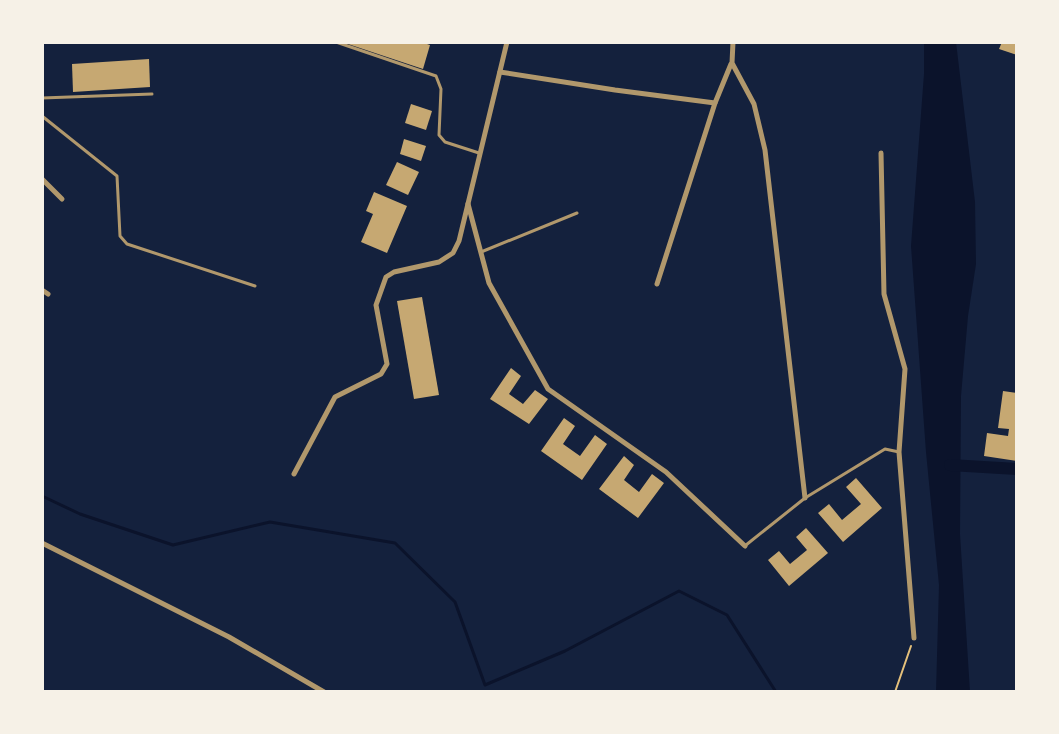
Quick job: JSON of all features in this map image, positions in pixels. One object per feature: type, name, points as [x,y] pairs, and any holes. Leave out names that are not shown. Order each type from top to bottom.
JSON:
[{"type":"street","points":[[294,474],[335,397],[381,374],[387,364],[376,305],[386,277],[394,272],[439,262],[453,253],[459,241],[507,42]]},
{"type":"street","points":[[657,284],[715,103],[732,63],[733,42]]},
{"type":"street","points":[[732,63],[754,104],[765,150],[805,498]]},
{"type":"street","points":[[500,72],[715,103]]},
{"type":"street","points":[[881,153],[884,294],[905,369],[899,452],[914,638]]},
{"type":"street","points":[[42,179],[62,199]]},
{"type":"street","points":[[468,203],[489,283],[548,389],[666,472],[745,546]]},
{"type":"street","points":[[42,543],[229,637],[324,692]]},
{"type":"lane","points":[[336,42],[436,76],[441,89],[439,135],[445,142],[480,153]]},
{"type":"lane","points":[[42,98],[152,94]]},
{"type":"lane","points":[[42,116],[117,176],[120,236],[127,244],[255,286]]},
{"type":"lane","points":[[481,252],[577,213]]},
{"type":"lane","points":[[745,546],[805,498],[885,449],[899,452]]},
{"type":"path","points":[[895,692],[914,638]]},
{"type":"water","points":[[924,42],[956,42],[975,202],[976,264],[961,396],[960,534],[970,692],[936,692],[939,585],[911,246]]},
{"type":"building","points":[[342,42],[421,42],[430,45],[423,69]]},
{"type":"building","points":[[1002,42],[1017,42],[1017,55],[999,49]]},
{"type":"building","points":[[149,59],[150,87],[73,92],[72,64]]},
{"type":"building","points":[[411,104],[432,111],[426,130],[405,123]]},
{"type":"building","points":[[404,139],[426,146],[421,161],[400,154]]},
{"type":"building","points":[[397,162],[419,172],[408,195],[386,185]]},
{"type":"building","points":[[374,192],[407,206],[387,253],[361,242],[373,214],[366,211]]},
{"type":"building","points":[[422,297],[439,395],[414,399],[397,301]]},
{"type":"building","points":[[511,368],[521,376],[509,394],[523,404],[535,390],[548,399],[529,424],[490,399]]},
{"type":"building","points":[[1003,391],[1017,393],[1017,461],[984,456],[987,433],[1008,436],[1009,429],[998,428]]},
{"type":"building","points":[[564,418],[575,426],[563,444],[580,456],[595,435],[607,444],[582,480],[541,451]]},
{"type":"building","points":[[624,456],[634,465],[624,480],[639,492],[652,474],[664,483],[638,518],[599,489]]},
{"type":"building","points":[[856,478],[882,508],[843,542],[818,513],[829,504],[842,520],[861,504],[846,487]]},
{"type":"building","points":[[806,528],[828,553],[789,586],[768,560],[779,551],[790,564],[807,550],[796,537]]},
{"type":"waterway","points":[[950,465],[1017,469]]},
{"type":"waterway","points":[[42,496],[80,514],[173,545],[270,522],[395,543],[455,602],[485,685],[565,651],[679,591],[727,615],[776,692]]}]
